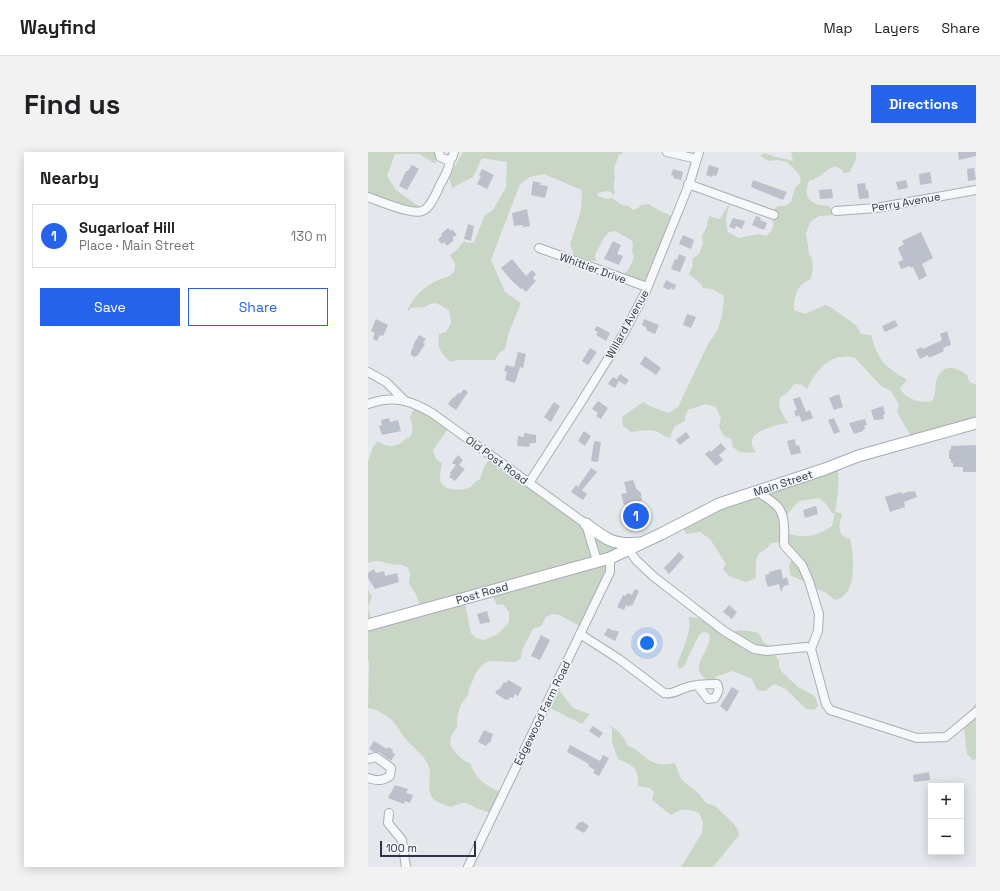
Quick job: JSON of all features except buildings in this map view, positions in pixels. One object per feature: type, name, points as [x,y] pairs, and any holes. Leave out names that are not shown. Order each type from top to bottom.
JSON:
[{"type":"main road","name":"Main Street","points":[[597,561],[610,558],[644,543],[719,504],[825,469],[858,456],[976,423]]},
{"type":"main road","points":[[586,524],[609,540],[619,544],[628,545],[644,543]]},
{"type":"main road","name":"Post Road","points":[[368,625],[597,561]]},
{"type":"street","points":[[368,197],[400,208],[422,211],[428,207],[436,195],[450,165],[452,156],[442,159],[439,152]]},
{"type":"street","points":[[667,152],[698,156]]},
{"type":"street","name":"Willard Avenue","points":[[529,483],[620,340],[647,287],[698,156]]},
{"type":"street","points":[[688,184],[774,215]]},
{"type":"street","name":"Perry Avenue","points":[[836,211],[876,208],[976,190]]},
{"type":"street","name":"Whittier Drive","points":[[539,248],[647,287]]},
{"type":"street","points":[[368,372],[386,382],[406,401]]},
{"type":"street","name":"Old Post Road","points":[[368,404],[391,399],[417,404],[432,413],[586,524]]},
{"type":"street","points":[[757,491],[777,506],[782,513],[784,523],[784,545],[802,565],[815,598],[819,614],[818,631],[811,649],[826,704],[830,710],[917,738],[946,737],[976,712]]},
{"type":"street","points":[[586,524],[597,561]]},
{"type":"street","points":[[629,550],[636,560],[666,586],[724,631],[754,649],[768,651],[806,647],[811,649]]},
{"type":"street","name":"Edgewood Farm Road","points":[[468,867],[610,572],[610,558]]},
{"type":"street","points":[[580,634],[619,659],[664,693],[675,693],[683,688],[696,685]]},
{"type":"street","points":[[368,759],[376,757],[391,768],[390,776],[383,780],[378,781],[368,778]]},
{"type":"street","points":[[389,813],[388,823],[402,840],[406,867]]},
{"type":"green space","points":[[368,152],[435,152],[436,164],[419,154],[395,154],[387,176],[396,190],[424,210],[415,210],[368,195]]},
{"type":"green space","points":[[463,152],[624,152],[619,155],[614,168],[614,191],[616,192],[613,196],[611,192],[606,191],[598,193],[597,196],[606,199],[612,198],[622,205],[629,206],[633,210],[641,205],[648,204],[674,217],[647,286],[632,280],[628,275],[624,274],[628,270],[634,258],[632,251],[633,244],[631,240],[615,231],[609,232],[604,238],[595,254],[596,261],[582,260],[577,263],[570,245],[581,210],[582,190],[544,174],[530,177],[520,184],[491,260],[505,292],[521,303],[509,332],[505,349],[499,353],[495,360],[457,360],[450,362],[442,352],[438,343],[439,334],[446,332],[451,323],[449,310],[436,303],[425,307],[411,308],[407,312],[415,297],[423,289],[453,273],[455,264],[450,255],[457,250],[464,241],[468,243],[474,242],[485,215],[493,210],[506,187],[507,162],[482,158],[473,177],[452,188],[449,176]]},
{"type":"green space","points":[[791,152],[856,152],[856,159],[850,172],[844,173],[837,167],[834,167],[817,178],[809,181],[807,193],[810,200],[813,203],[829,206],[834,212],[832,215],[819,216],[810,222],[806,233],[813,268],[811,279],[799,288],[795,300],[794,310],[805,314],[825,305],[856,325],[861,334],[871,335],[877,352],[883,362],[907,380],[900,388],[902,392],[914,400],[923,402],[932,401],[937,379],[943,371],[951,368],[964,373],[968,376],[971,383],[976,384],[976,423],[913,440],[897,412],[899,405],[891,391],[881,386],[855,358],[846,357],[836,358],[825,364],[816,373],[807,389],[802,385],[795,384],[781,397],[779,400],[780,407],[782,414],[788,423],[767,428],[753,437],[752,442],[756,453],[739,452],[733,447],[731,439],[724,436],[719,427],[721,418],[716,407],[706,404],[688,410],[685,416],[685,421],[674,427],[670,438],[655,431],[644,430],[631,432],[623,426],[622,417],[643,402],[669,413],[678,407],[709,342],[719,326],[722,314],[724,296],[712,289],[703,288],[701,284],[689,274],[693,265],[692,259],[699,254],[703,244],[702,235],[706,229],[709,216],[720,219],[732,199],[726,223],[728,232],[739,238],[758,234],[766,236],[773,228],[773,217],[761,210],[774,209],[778,206],[785,206],[791,202],[795,188],[801,182],[799,174],[787,162],[778,160],[769,161],[760,156],[764,153],[793,161]]},
{"type":"green space","points":[[417,404],[450,426],[433,450],[436,459],[442,463],[440,479],[445,486],[458,490],[471,487],[480,479],[484,467],[492,455],[608,539],[639,543],[611,563],[582,627],[559,615],[552,614],[546,617],[541,626],[533,629],[522,650],[521,658],[516,662],[489,661],[483,664],[477,671],[468,695],[460,706],[457,718],[457,727],[451,736],[450,745],[461,758],[470,763],[478,778],[491,788],[502,793],[492,813],[478,809],[466,803],[461,803],[451,807],[443,805],[432,797],[429,790],[430,771],[425,759],[405,738],[391,719],[374,709],[368,708],[368,608],[372,622],[421,608],[416,594],[409,584],[410,574],[408,568],[401,565],[393,565],[379,561],[368,563],[368,462],[373,447],[378,441],[382,444],[392,446],[399,444],[411,436],[413,428],[410,417]],"holes":[[[490,590],[497,605],[503,604],[509,612],[509,622],[498,634],[484,640],[476,638],[471,633],[464,598]]]},
{"type":"green space","points":[[837,465],[838,494],[835,512],[841,513],[842,515],[840,530],[842,535],[850,539],[853,555],[853,574],[848,591],[842,597],[835,600],[825,592],[811,587],[803,581],[790,575],[789,565],[794,556],[783,542],[771,543],[759,554],[756,564],[756,578],[746,582],[729,576],[723,569],[726,564],[710,539],[700,532],[686,534],[681,522]],"holes":[[[819,498],[826,504],[833,514],[835,513],[832,526],[826,530],[807,536],[788,534],[781,531],[782,520],[799,501]]]},
{"type":"green space","points":[[368,590],[372,596],[368,608]]},
{"type":"green space","points":[[688,617],[699,618],[715,627],[732,632],[740,630],[756,632],[760,635],[764,643],[771,646],[772,652],[779,660],[779,667],[783,673],[798,687],[813,695],[818,706],[814,710],[806,709],[786,689],[774,684],[765,691],[757,690],[752,679],[733,671],[717,676],[712,682],[703,676],[699,670],[699,664],[710,639],[708,633],[703,632],[699,635],[684,666],[679,669],[677,664],[688,634]]},
{"type":"green space","points":[[556,686],[573,708],[590,714],[582,724],[546,706]]},
{"type":"green space","points":[[976,703],[976,759],[973,760],[967,754],[964,727]]},
{"type":"green space","points":[[607,725],[614,728],[620,733],[628,746],[632,747],[651,762],[660,764],[675,763],[681,779],[699,794],[706,803],[715,806],[733,823],[738,830],[739,835],[713,867],[681,867],[702,833],[703,822],[699,813],[691,810],[685,810],[671,815],[652,800],[654,792],[650,788],[638,786],[638,775],[634,768],[618,759],[612,742],[612,728]]},
{"type":"place","name":"Sugarloaf Hill","points":[[636,516]]}]
